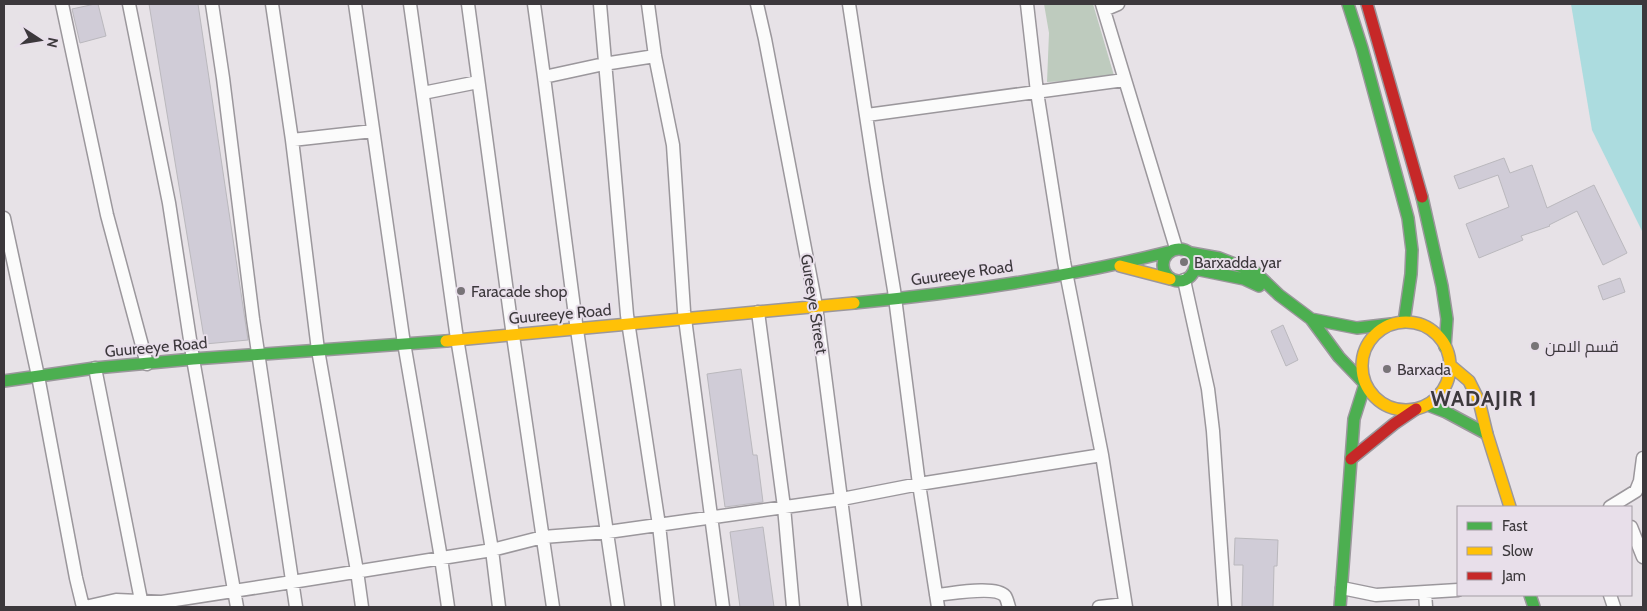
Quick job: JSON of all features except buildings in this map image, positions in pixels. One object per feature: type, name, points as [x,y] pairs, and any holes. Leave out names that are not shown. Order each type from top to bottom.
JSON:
[{"type":"street","points":[[62,4],[108,215],[147,364]]},
{"type":"street","points":[[129,4],[169,203],[193,359],[237,607]]},
{"type":"street","points":[[212,4],[259,356],[296,607]]},
{"type":"street","points":[[272,4],[292,140],[318,350],[362,607]]},
{"type":"street","points":[[355,4],[404,345],[448,607]]},
{"type":"street","points":[[410,4],[458,340],[492,550],[499,607]]},
{"type":"street","points":[[468,4],[513,335],[553,607]]},
{"type":"street","points":[[534,4],[577,329],[618,607]]},
{"type":"street","points":[[600,4],[628,324],[659,525],[668,607]]},
{"type":"street","points":[[648,4],[655,56],[673,145],[685,319],[724,607]]},
{"type":"street","name":"Gureeye Street","points":[[757,4],[766,39],[816,306],[855,607]]},
{"type":"street","points":[[849,4],[896,299],[918,484],[937,601],[989,590],[1006,597],[1009,607]]},
{"type":"street","points":[[1027,4],[1037,92],[1066,275],[1102,455],[1125,606],[1099,607]]},
{"type":"street","points":[[1118,4],[1103,7],[1172,250]]},
{"type":"street","points":[[1348,4],[1373,86],[1408,218],[1412,250],[1411,274],[1404,322]]},
{"type":"street","points":[[1170,279],[1164,271],[1165,256],[1172,250],[1182,248],[1191,253],[1219,258],[1255,272],[1279,295],[1312,319],[1339,357],[1365,384],[1370,393],[1385,405],[1400,410],[1416,409],[1428,405],[1439,395],[1446,384],[1450,365],[1446,346],[1447,319],[1443,295],[1420,189],[1368,4]]},
{"type":"street","points":[[544,77],[604,64],[655,56]]},
{"type":"street","points":[[867,115],[1124,80]]},
{"type":"street","points":[[423,93],[478,82]]},
{"type":"street","points":[[292,140],[373,131]]},
{"type":"street","points":[[4,218],[38,376],[76,578],[84,607],[116,600],[141,600],[162,604],[492,550],[543,537],[608,532],[842,499],[918,484],[1102,455]]},
{"type":"street","name":"Guureeye Road","points":[[4,380],[95,368],[193,359],[404,345],[896,299],[1066,275],[1117,265],[1172,250]]},
{"type":"street","points":[[1117,265],[1180,281],[1193,274],[1195,269],[1196,263],[1191,253]]},
{"type":"street","points":[[1195,269],[1244,279],[1279,295]]},
{"type":"street","points":[[1184,280],[1208,389],[1225,607]]},
{"type":"street","points":[[758,312],[784,507],[793,607]]},
{"type":"street","points":[[1312,319],[1358,328],[1404,322],[1417,323],[1428,328],[1446,346]]},
{"type":"street","points":[[1340,607],[1354,419],[1365,384],[1362,366],[1364,353],[1370,341],[1391,324]]},
{"type":"street","points":[[1450,365],[1469,381],[1479,401],[1487,434],[1510,506]]},
{"type":"street","points":[[95,368],[141,600]]},
{"type":"street","points":[[1428,405],[1446,412],[1487,434]]},
{"type":"street","points":[[1351,459],[1394,424],[1416,409]]},
{"type":"street","points":[[1618,506],[1636,491],[1643,464]]},
{"type":"street","points":[[1632,530],[1643,557]]},
{"type":"street","points":[[1342,588],[1375,601],[1457,590]]},
{"type":"street","points":[[1425,593],[1426,607]]},
{"type":"green space","points":[[1044,4],[1093,4],[1115,79],[1047,82],[1049,33]]},
{"type":"water","points":[[1571,4],[1643,4],[1643,233],[1592,130]]},
{"type":"traffic: fast","points":[[1348,4],[1362,48],[1408,218],[1412,250],[1411,274],[1404,322]]},
{"type":"traffic: fast","points":[[1422,197],[1442,286],[1447,319],[1445,347]]},
{"type":"traffic: fast","points":[[1179,249],[1191,253],[1195,265],[1191,277],[1179,281],[1167,277],[1163,265],[1167,253],[1179,249]]},
{"type":"traffic: fast","points":[[854,303],[1012,284],[1090,270],[1168,252]]},
{"type":"traffic: fast","points":[[1191,253],[1219,258],[1255,272],[1279,295],[1311,319],[1339,357],[1365,384]]},
{"type":"traffic: fast","points":[[1195,269],[1244,279],[1259,286]]},
{"type":"traffic: fast","points":[[1311,319],[1357,328],[1391,324]]},
{"type":"traffic: fast","points":[[4,381],[95,368],[193,359],[446,341]]},
{"type":"traffic: fast","points":[[1340,607],[1354,419],[1365,384]]},
{"type":"traffic: fast","points":[[1428,405],[1446,412],[1487,434]]},
{"type":"traffic: fast","points":[[1530,596],[1534,607]]},
{"type":"traffic: slow","points":[[1120,266],[1170,279]]},
{"type":"traffic: slow","points":[[446,341],[854,303]]},
{"type":"traffic: slow","points":[[1406,322],[1423,326],[1437,335],[1446,349],[1450,366],[1446,383],[1437,397],[1423,406],[1406,410],[1389,406],[1375,397],[1366,383],[1362,366],[1366,349],[1375,335],[1389,326],[1406,322]]},
{"type":"traffic: slow","points":[[1450,365],[1469,381],[1479,401],[1487,434],[1510,506]]},
{"type":"traffic: jam","points":[[1367,4],[1422,197]]},
{"type":"traffic: jam","points":[[1351,459],[1394,424],[1416,409]]},
{"type":"place","name":"Barxadda yar","points":[[1184,262]]},
{"type":"place","name":"Faracade shop","points":[[461,291]]},
{"type":"place","name":"قسم الامن","points":[[1535,346]]},
{"type":"place","name":"Barxada","points":[[1387,369]]},
{"type":"district","name":"WADAJIR 1","points":[[1484,398]]}]
